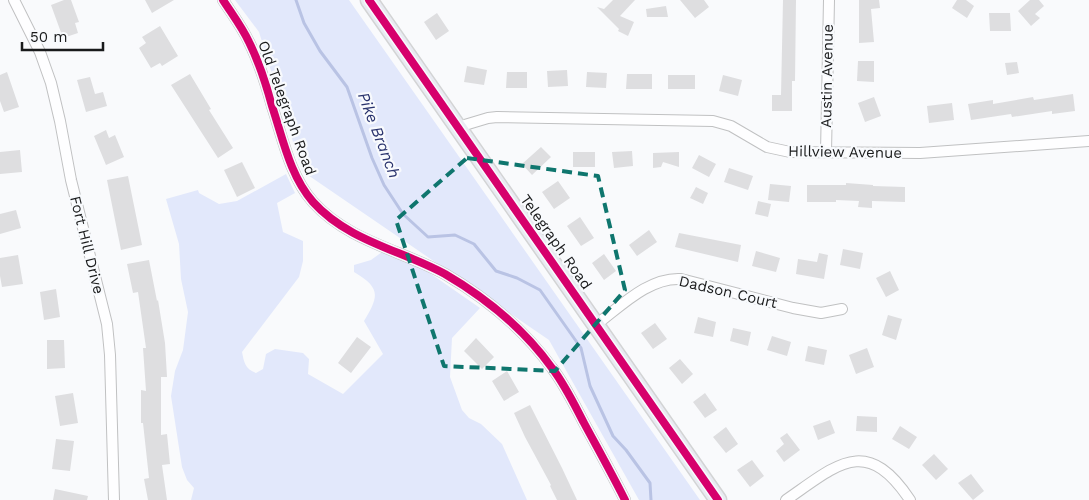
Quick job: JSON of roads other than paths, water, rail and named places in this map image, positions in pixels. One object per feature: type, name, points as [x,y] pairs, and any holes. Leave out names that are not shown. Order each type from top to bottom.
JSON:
[{"type":"main road","name":"Telegraph Road","points":[[369,0],[597,324],[718,500]]},
{"type":"street","name":"Fort Hill Drive","points":[[14,0],[40,52],[50,83],[60,121],[71,180],[107,324],[110,354],[114,500]]},
{"type":"street","name":"Old Telegraph Road","points":[[224,0],[249,42],[272,105],[288,157],[302,187],[312,200],[326,215],[344,228],[426,264],[446,275],[510,321],[539,351],[554,370],[625,500]]},
{"type":"street","name":"Austin Avenue","points":[[826,152],[829,0]]},
{"type":"street","name":"Hillview Avenue","points":[[458,127],[497,117],[713,121],[731,126],[768,147],[790,152],[920,153],[1089,141]]},
{"type":"street","name":"Dadson Court","points":[[597,324],[648,287],[672,278],[793,308],[821,313],[842,309]]},
{"type":"street","points":[[786,500],[832,468],[853,461],[873,464],[882,469],[896,480],[910,500]]},
{"type":"waterway","name":"Pike Branch","points":[[296,0],[304,23],[320,51],[347,87],[372,158],[384,185],[403,214],[428,237],[455,235],[474,244],[496,271],[517,278],[540,290],[581,348],[590,386],[613,436],[626,450],[650,483],[651,500]]}]
